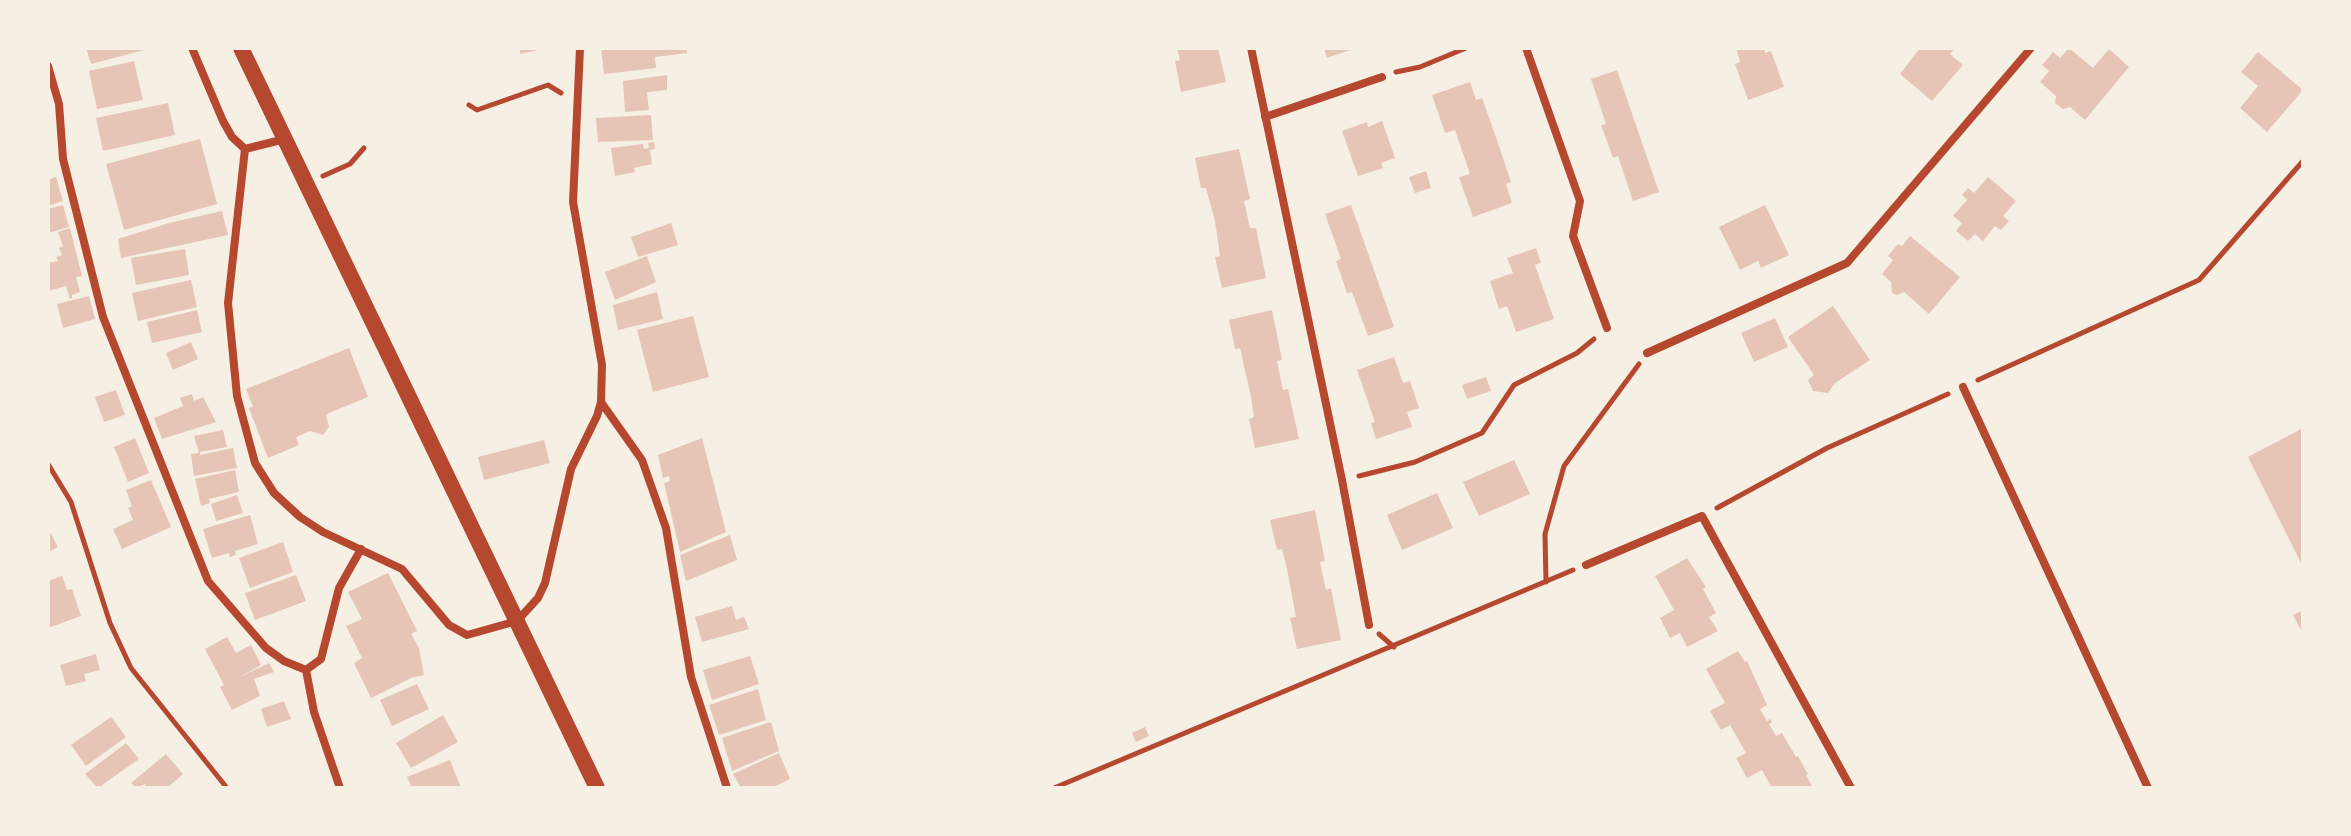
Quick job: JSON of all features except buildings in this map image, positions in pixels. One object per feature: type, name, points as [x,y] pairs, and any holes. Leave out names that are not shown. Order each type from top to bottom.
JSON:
[{"type":"main road","points":[[241,48],[597,788]]},
{"type":"street","points":[[192,48],[223,121],[232,137],[245,149]]},
{"type":"street","points":[[245,149],[228,303],[237,396],[255,463],[274,493],[300,517],[323,532],[402,569],[449,625],[467,635],[517,621],[538,598],[545,583],[571,469],[601,402],[602,365],[573,202],[580,48]]},
{"type":"street","points":[[1251,48],[1342,480],[1369,625]]},
{"type":"street","points":[[1526,48],[1580,201],[1573,236],[1607,328]]},
{"type":"street","points":[[1647,353],[1847,263],[2031,48]]},
{"type":"street","points":[[48,66],[59,104],[63,159],[103,317],[208,581],[266,648],[284,661],[306,670]]},
{"type":"street","points":[[1265,117],[1382,77]]},
{"type":"street","points":[[245,149],[285,139]]},
{"type":"street","points":[[1963,387],[2148,788]]},
{"type":"street","points":[[601,402],[642,460],[666,528],[691,677],[727,788]]},
{"type":"street","points":[[1586,565],[1702,516],[1851,788]]},
{"type":"street","points":[[306,670],[321,659],[339,588],[361,549]]},
{"type":"street","points":[[306,670],[314,712],[340,788]]},
{"type":"path","points":[[1382,77],[1432,63],[1466,48]]},
{"type":"path","points":[[469,105],[477,110],[548,85],[579,105]]},
{"type":"path","points":[[319,178],[350,164],[364,148]]},
{"type":"path","points":[[1702,516],[1827,448],[2199,280],[2303,161]]},
{"type":"path","points":[[1342,480],[1415,462],[1482,433],[1514,385],[1577,353],[1607,328]]},
{"type":"path","points":[[1546,582],[1545,534],[1564,466],[1647,353]]},
{"type":"path","points":[[48,464],[71,502],[110,623],[131,668],[227,788]]},
{"type":"path","points":[[1054,788],[1586,565]]}]
